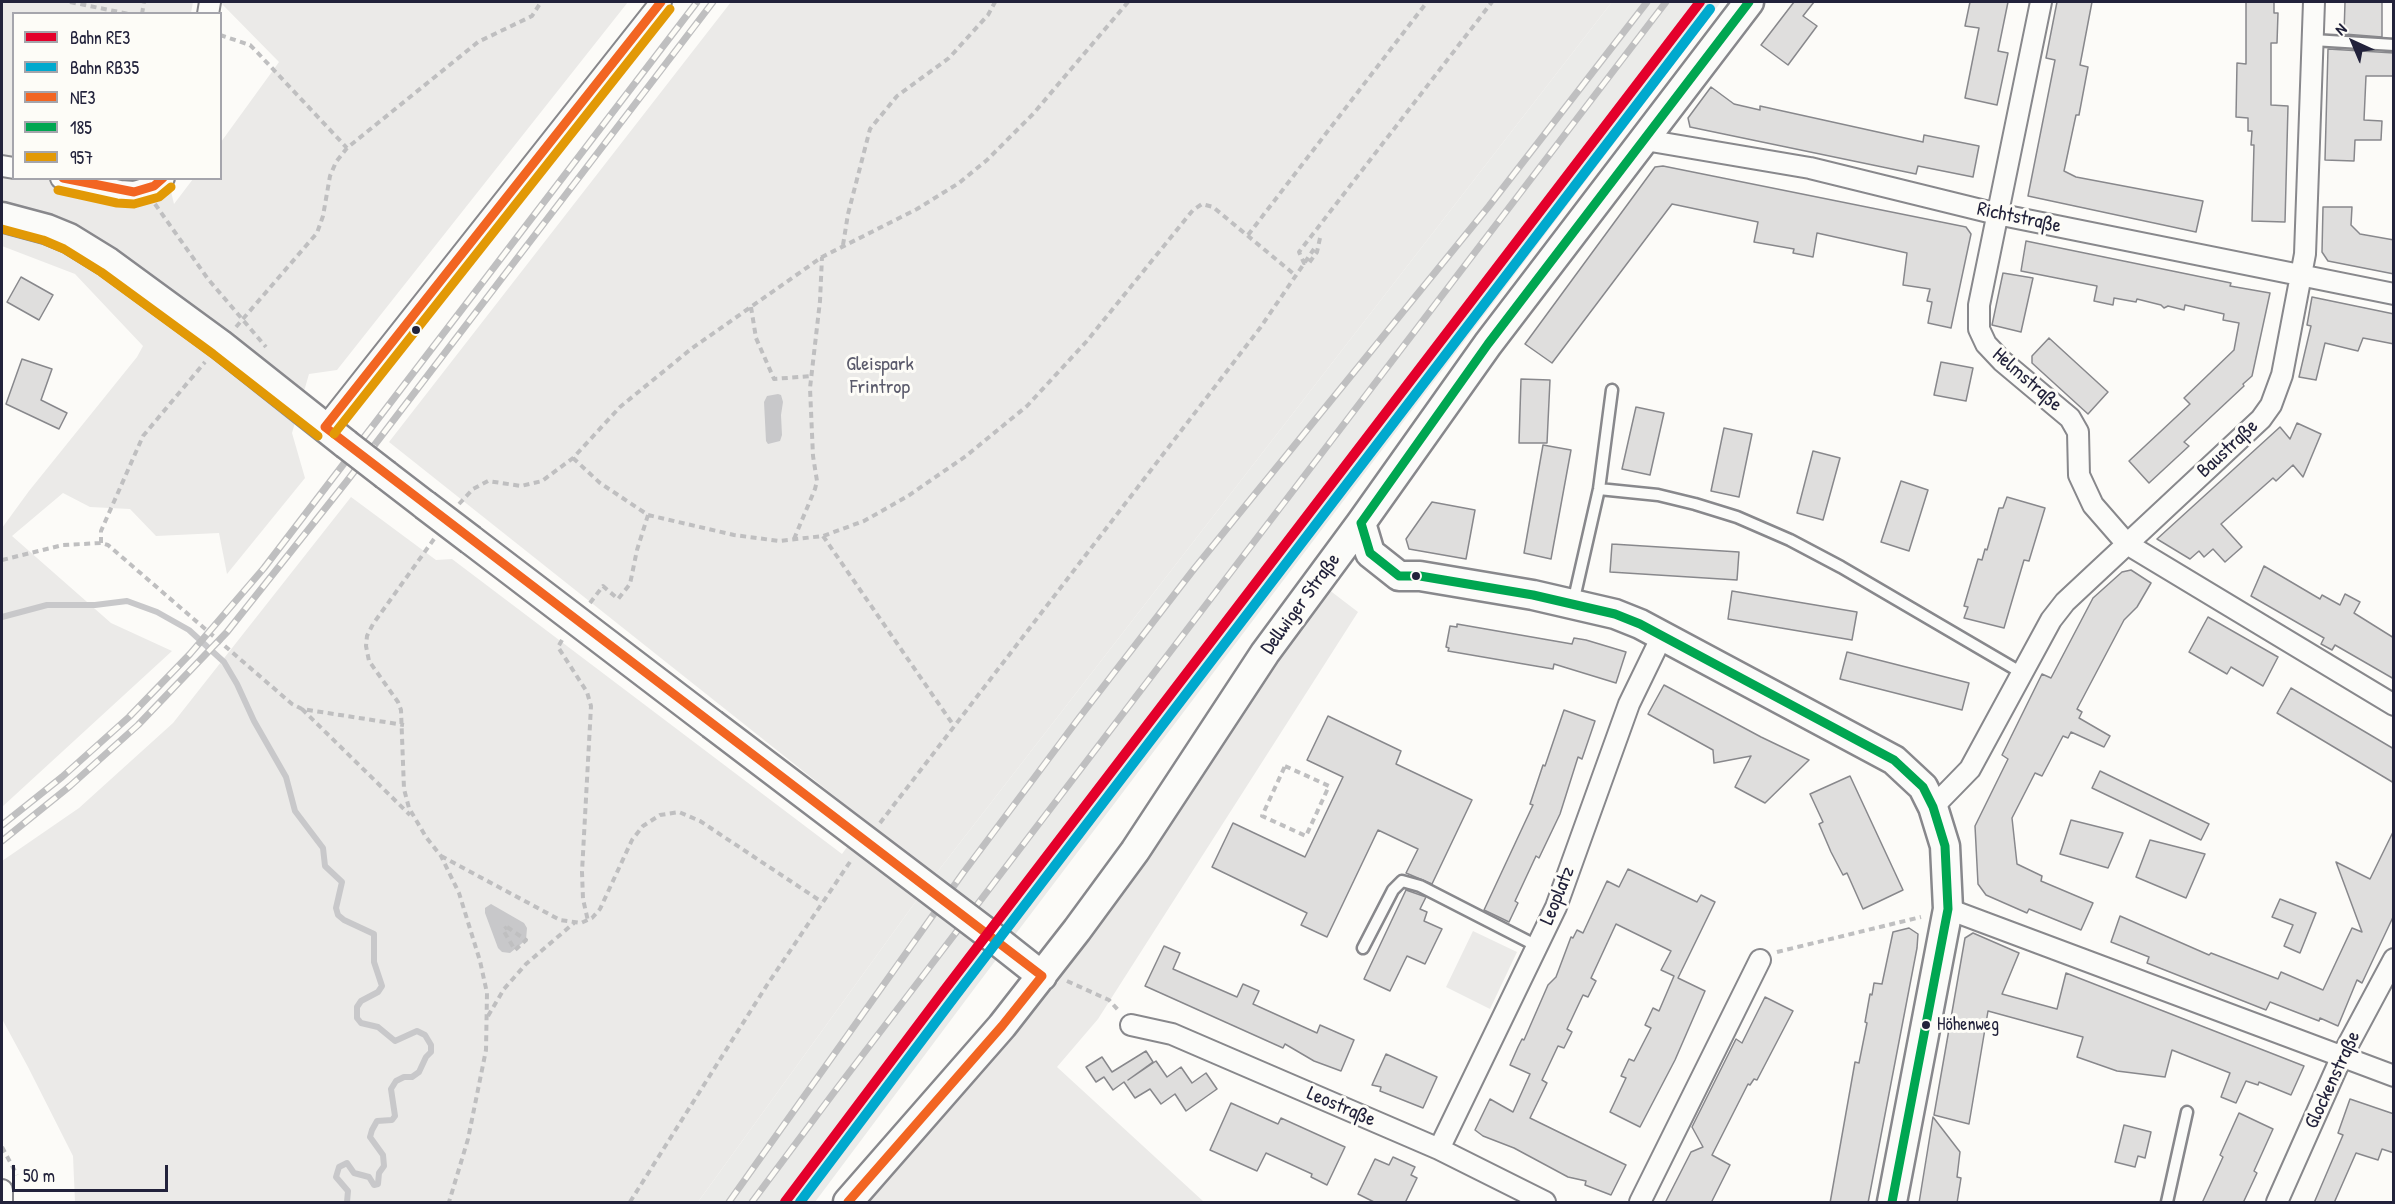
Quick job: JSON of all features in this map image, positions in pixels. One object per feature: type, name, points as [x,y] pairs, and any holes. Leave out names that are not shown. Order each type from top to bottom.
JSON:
[{"type":"street","points":[[336,435],[661,2]]},
{"type":"street","name":"Dellwiger Straße","points":[[848,1203],[1002,1026],[1042,976],[1135,851],[1265,653],[1488,344],[1749,2]]},
{"type":"street","name":"Helmstraße","points":[[2041,2],[1979,305],[1979,329],[1986,344],[2002,361],[2070,418],[2078,432],[2079,476],[2093,506],[2127,544],[2394,705]]},
{"type":"street","name":"Baustraße","points":[[1933,807],[1971,769],[2051,620],[2065,602],[2261,419],[2271,405],[2282,375],[2305,254],[2314,2]]},
{"type":"street","name":"Richtstraße","points":[[1645,140],[1810,168],[1997,214],[2394,294]]},
{"type":"street","points":[[70,180],[120,191],[144,190],[161,180]]},
{"type":"street","points":[[2,216],[26,222],[76,242],[108,262],[220,344],[425,505],[1042,976]]},
{"type":"street","points":[[1360,524],[1370,553],[1399,576],[1420,576],[1573,603],[1615,614],[1662,636],[1894,760],[1923,787],[1933,807],[1945,846],[1948,909],[1892,1203]]},
{"type":"street","name":"Leoplatz","points":[[1439,1149],[1556,908],[1629,704],[1662,636]]},
{"type":"street","points":[[1948,909],[2394,1076]]},
{"type":"street","name":"Glockenstraße","points":[[2277,1203],[2342,1056],[2394,959]]},
{"type":"street","points":[[1640,1203],[1760,960]]},
{"type":"street","name":"Leostraße","points":[[1131,1025],[1172,1034],[1439,1149],[1545,1203]]},
{"type":"street","points":[[2,1190],[2,1203]]},
{"type":"lane","points":[[2313,40],[2394,45]]},
{"type":"lane","points":[[1573,603],[1599,489],[1612,390]]},
{"type":"lane","points":[[1599,489],[1658,495],[1695,504],[1769,531],[1841,567],[2022,673]]},
{"type":"lane","points":[[1363,948],[1393,890],[1402,881],[1420,886],[1537,946]]},
{"type":"lane","points":[[2167,1203],[2187,1112]]},
{"type":"path","points":[[70,2],[119,12]]},
{"type":"path","points":[[243,318],[317,233],[323,216],[330,176],[336,162],[347,148],[478,42],[532,16],[541,2]]},
{"type":"path","points":[[843,245],[848,214],[870,129],[897,96],[949,58],[988,15],[995,2]]},
{"type":"path","points":[[457,507],[480,484],[488,481],[522,486],[542,481],[573,458],[620,408],[691,349],[822,257],[938,197],[987,160],[1033,114],[1128,2]]},
{"type":"path","points":[[1248,236],[1427,2]]},
{"type":"path","points":[[1320,238],[1317,252],[1309,263],[1305,261],[1299,252],[1492,2]]},
{"type":"path","points":[[222,36],[250,45],[347,148]]},
{"type":"path","points":[[144,190],[208,279],[268,350]]},
{"type":"path","points":[[573,458],[600,483],[648,515],[734,535],[779,541],[824,536],[864,520],[908,496],[966,456],[1026,406],[1086,342],[1193,210],[1202,204],[1213,207],[1296,275]]},
{"type":"path","points":[[875,828],[1260,328],[1314,249]]},
{"type":"path","points":[[793,539],[817,481],[813,456],[811,376],[820,301],[822,257]]},
{"type":"path","points":[[751,307],[756,338],[774,379],[811,376]]},
{"type":"path","points":[[101,543],[101,531],[143,436],[220,344]]},
{"type":"path","points":[[603,586],[618,599],[630,584],[637,550],[648,515]]},
{"type":"path","points":[[413,818],[405,789],[404,725],[398,702],[369,661],[366,641],[379,615],[437,534]]},
{"type":"path","points":[[824,536],[954,726]]},
{"type":"path","points":[[2,560],[63,545],[101,543],[116,550],[281,696],[302,709],[413,818],[441,856],[459,893],[480,961],[487,993],[488,1017],[486,1050],[478,1094],[449,1203]]},
{"type":"path","points":[[577,621],[558,646],[587,692],[591,706],[582,872],[583,899],[588,921]]},
{"type":"path","points":[[302,709],[404,725]]},
{"type":"path","points":[[1285,766],[1329,786],[1306,836],[1262,816],[1285,766]]},
{"type":"path","points":[[441,856],[560,920],[574,923],[588,921],[600,909],[638,832],[654,817],[673,813],[686,814],[822,902]]},
{"type":"path","points":[[630,1203],[822,902],[855,855]]},
{"type":"path","points":[[1760,960],[1769,954],[1948,909]]},
{"type":"path","points":[[488,1017],[514,977],[540,950],[574,923]]},
{"type":"path","points":[[507,927],[526,940],[514,950],[503,930],[507,927]]},
{"type":"path","points":[[1042,976],[1060,979],[1109,999]]},
{"type":"shaded area","points":[[1612,2],[1721,2],[815,1202],[698,1202],[935,875]]},
{"type":"shaded area","points":[[781,395],[783,402],[782,435],[780,441],[768,444],[764,402],[767,396]]},
{"type":"shaded area","points":[[491,904],[524,923],[527,928],[526,940],[510,953],[502,952],[498,948],[485,913],[485,908]]},
{"type":"green space","points":[[2,2],[193,2],[191,12],[12,12],[12,180],[168,180],[174,204],[192,180],[222,180],[222,141],[279,62],[220,2],[628,2],[337,370],[309,374],[292,433],[305,478],[227,574],[219,533],[156,536],[130,509],[90,507],[63,493],[12,536],[111,623],[172,651],[2,807],[2,528],[137,357],[143,346],[75,274],[2,246]]},
{"type":"green space","name":"Gleispark Frintrop","points":[[731,2],[1612,2],[935,875],[698,1202],[75,1202],[73,1156],[2,1019],[2,861],[79,808],[173,723],[351,497],[436,560],[452,559],[842,854],[866,821],[389,442]]},
{"type":"green space","points":[[1324,586],[1358,612],[1098,1019],[1057,1067],[1204,1202],[857,1202]]},
{"type":"green space","points":[[1473,931],[1517,952],[1490,1009],[1446,987]]},
{"type":"building","points":[[1794,2],[1814,2],[1803,16],[1817,26],[1788,65],[1761,45]]},
{"type":"building","points":[[1970,2],[2008,2],[1998,51],[2008,53],[1997,105],[1965,98],[1979,28],[1965,26]]},
{"type":"building","points":[[2057,2],[2092,2],[2080,65],[2088,67],[2079,115],[2076,115],[2064,171],[2076,177],[2203,201],[2196,232],[2028,196],[2055,60],[2046,58]]},
{"type":"building","points":[[2246,2],[2274,2],[2274,13],[2278,13],[2277,43],[2271,43],[2271,105],[2288,106],[2285,222],[2252,221],[2254,145],[2251,145],[2252,131],[2248,131],[2248,118],[2236,117],[2237,63],[2246,64]]},
{"type":"building","points":[[2345,2],[2382,2],[2382,37],[2344,34]]},
{"type":"building","points":[[2328,49],[2394,53],[2394,76],[2366,76],[2364,120],[2382,121],[2381,140],[2355,140],[2354,161],[2325,160]]},
{"type":"building","points":[[1711,87],[1734,104],[1760,110],[1760,106],[1923,142],[1924,135],[1979,146],[1973,177],[1918,166],[1916,174],[1690,127],[1688,118]]},
{"type":"building","points":[[1663,166],[1966,227],[1971,234],[1951,328],[1928,323],[1932,302],[1927,301],[1930,289],[1903,285],[1907,253],[1817,233],[1813,257],[1793,253],[1794,249],[1754,242],[1758,222],[1672,204],[1552,363],[1525,344],[1655,167]]},
{"type":"building","points":[[2323,207],[2352,207],[2351,225],[2360,234],[2394,240],[2394,274],[2328,261],[2322,252]]},
{"type":"building","points":[[2026,241],[2270,293],[2252,376],[2184,442],[2189,446],[2149,483],[2129,461],[2190,404],[2184,398],[2234,350],[2239,323],[2223,320],[2224,314],[2185,305],[2184,310],[2168,306],[2164,308],[2161,305],[2137,299],[2136,302],[2114,298],[2113,305],[2094,301],[2097,286],[2021,271]]},
{"type":"building","points":[[2003,273],[2033,278],[2021,332],[1992,325]]},
{"type":"building","points":[[21,277],[53,295],[39,320],[7,302]]},
{"type":"building","points":[[2312,297],[2394,314],[2394,344],[2363,338],[2358,351],[2325,343],[2316,380],[2299,377],[2311,326],[2307,325]]},
{"type":"building","points":[[2049,338],[2108,392],[2088,414],[2032,363],[2032,356]]},
{"type":"building","points":[[22,359],[52,369],[41,400],[67,413],[59,429],[6,404]]},
{"type":"building","points":[[1941,362],[1973,368],[1966,401],[1934,395]]},
{"type":"building","points":[[1521,379],[1550,380],[1547,443],[1519,443]]},
{"type":"building","points":[[1636,407],[1664,413],[1650,475],[1622,469]]},
{"type":"building","points":[[2297,423],[2321,434],[2303,477],[2293,465],[2276,481],[2273,478],[2221,524],[2242,547],[2225,562],[2213,549],[2204,557],[2199,551],[2190,559],[2157,539],[2280,427],[2290,439]]},
{"type":"building","points":[[1724,428],[1752,434],[1739,497],[1711,491]]},
{"type":"building","points":[[1543,445],[1571,450],[1551,559],[1524,553]]},
{"type":"building","points":[[1813,451],[1840,458],[1823,520],[1797,513]]},
{"type":"building","points":[[1901,481],[1928,490],[1909,551],[1881,542]]},
{"type":"building","points":[[2007,497],[2045,508],[2029,561],[2024,560],[2004,628],[1964,618],[1968,607],[1964,606],[1978,559],[1982,560],[1985,549],[1987,550],[1999,508],[2003,508]]},
{"type":"building","points":[[1432,502],[1475,510],[1466,559],[1409,549],[1406,539]]},
{"type":"building","points":[[1612,544],[1739,552],[1737,580],[1610,572]]},
{"type":"building","points":[[2264,566],[2320,599],[2322,595],[2340,605],[2345,594],[2360,602],[2354,613],[2394,638],[2394,679],[2335,645],[2332,650],[2321,644],[2324,638],[2251,596]]},
{"type":"building","points":[[2131,570],[2151,583],[2137,607],[2124,620],[2077,709],[2082,712],[2079,718],[2110,736],[2104,747],[2071,732],[2068,738],[2063,736],[2042,776],[2035,773],[2012,818],[2017,864],[2042,876],[2041,881],[2093,903],[2081,930],[2029,909],[2027,913],[1986,895],[1978,884],[1975,826],[2008,759],[2002,755],[2042,674],[2051,678],[2093,598],[2122,572]]},
{"type":"building","points":[[1732,591],[1857,612],[1852,640],[1728,619]]},
{"type":"building","points":[[2208,617],[2278,657],[2263,686],[2231,667],[2227,674],[2189,652]]},
{"type":"building","points":[[1457,624],[1572,644],[1574,638],[1626,652],[1616,683],[1554,664],[1553,669],[1448,651],[1449,648],[1446,647],[1450,626],[1457,627]]},
{"type":"building","points":[[1847,652],[1969,683],[1962,710],[1840,679]]},
{"type":"building","points":[[1664,685],[1809,760],[1765,803],[1735,787],[1751,756],[1714,763],[1713,750],[1648,714]]},
{"type":"building","points":[[2291,688],[2394,749],[2394,783],[2277,713]]},
{"type":"building","points":[[1564,710],[1595,721],[1582,759],[1578,757],[1560,814],[1539,858],[1536,856],[1515,901],[1518,903],[1509,922],[1484,910],[1533,805],[1530,804]]},
{"type":"building","points":[[1328,716],[1401,751],[1396,764],[1472,800],[1432,884],[1406,873],[1418,849],[1378,830],[1327,937],[1301,925],[1307,913],[1212,867],[1233,823],[1305,857],[1343,777],[1307,760]]},
{"type":"building","points":[[2100,771],[2209,824],[2201,840],[2092,788]]},
{"type":"building","points":[[1850,776],[1903,890],[1863,909],[1847,873],[1843,875],[1831,852],[1819,824],[1823,822],[1810,794]]},
{"type":"building","points":[[2071,820],[2123,833],[2108,868],[2060,854]]},
{"type":"building","points":[[2394,830],[2394,915],[2362,983],[2357,980],[2338,1026],[2270,1002],[2266,1010],[2147,963],[2149,957],[2111,942],[2120,916],[2209,955],[2211,953],[2278,979],[2281,972],[2323,990],[2352,928],[2362,932],[2336,862],[2370,879]]},
{"type":"building","points":[[2150,840],[2205,854],[2186,898],[2136,877]]},
{"type":"building","points":[[1628,869],[1697,902],[1701,895],[1715,902],[1678,978],[1705,991],[1675,1060],[1640,1127],[1610,1112],[1626,1078],[1621,1076],[1629,1059],[1634,1061],[1651,1028],[1645,1025],[1653,1008],[1659,1011],[1674,976],[1661,970],[1671,951],[1616,924],[1591,978],[1596,981],[1588,997],[1583,995],[1567,1029],[1572,1032],[1564,1048],[1558,1046],[1542,1080],[1547,1083],[1530,1118],[1626,1165],[1611,1195],[1585,1185],[1586,1181],[1568,1177],[1475,1130],[1490,1099],[1513,1112],[1530,1074],[1510,1065],[1518,1047],[1522,1039],[1524,1040],[1548,985],[1556,977],[1571,937],[1573,938],[1577,930],[1583,933],[1607,881],[1619,887]]},
{"type":"building","points":[[1406,890],[1426,897],[1420,909],[1427,912],[1424,921],[1442,929],[1425,964],[1407,956],[1390,991],[1364,979]]},
{"type":"building","points":[[2280,899],[2316,913],[2300,953],[2284,946],[2293,925],[2272,917]]},
{"type":"building","points":[[1909,928],[1918,934],[1917,948],[1868,1203],[1830,1203],[1855,1062],[1859,1063],[1867,1023],[1865,1022],[1870,994],[1872,995],[1874,983],[1882,984],[1893,932]]},
{"type":"building","points":[[1973,933],[2019,953],[2002,994],[2057,1009],[2066,973],[2304,1066],[2291,1095],[2259,1082],[2258,1085],[2246,1081],[2236,1103],[2221,1097],[2230,1073],[2172,1050],[2165,1077],[2117,1071],[2077,1057],[2083,1037],[1988,1011],[1969,1124],[1934,1115],[1965,938]]},
{"type":"building","points":[[1164,946],[1180,953],[1173,969],[1237,997],[1243,984],[1259,991],[1253,1004],[1317,1033],[1320,1025],[1354,1040],[1341,1071],[1314,1061],[1285,1044],[1283,1048],[1145,986]]},
{"type":"building","points":[[1765,997],[1793,1011],[1757,1080],[1754,1079],[1750,1085],[1748,1084],[1712,1155],[1730,1165],[1711,1203],[1665,1203],[1691,1152],[1703,1147],[1692,1127],[1736,1039],[1742,1043]]},
{"type":"building","points":[[1146,1051],[1153,1062],[1128,1080],[1156,1061],[1167,1077],[1181,1067],[1192,1083],[1206,1073],[1217,1089],[1186,1111],[1175,1094],[1161,1104],[1150,1089],[1135,1098],[1124,1082],[1113,1090],[1104,1077],[1096,1082],[1086,1067],[1102,1057],[1112,1072]]},
{"type":"building","points":[[1386,1054],[1437,1077],[1423,1108],[1380,1091],[1381,1087],[1372,1085]]},
{"type":"building","points":[[2350,1099],[2394,1114],[2394,1153],[2382,1149],[2378,1160],[2356,1153],[2334,1203],[2314,1203],[2343,1135],[2338,1133]]},
{"type":"building","points":[[1231,1103],[1278,1124],[1281,1118],[1345,1147],[1327,1185],[1311,1177],[1312,1174],[1266,1153],[1257,1171],[1210,1150]]},
{"type":"building","points":[[2239,1113],[2273,1129],[2254,1171],[2257,1173],[2243,1203],[2202,1203],[2223,1157],[2220,1155]]},
{"type":"building","points":[[1933,1117],[1960,1152],[1957,1177],[1961,1178],[1957,1203],[1919,1203]]},
{"type":"building","points":[[2124,1125],[2151,1132],[2145,1158],[2138,1156],[2135,1167],[2115,1162]]},
{"type":"building","points":[[1393,1157],[1415,1167],[1411,1175],[1417,1178],[1405,1203],[1376,1203],[1358,1194],[1375,1159],[1389,1165]]},
{"type":"waterway","points":[[2,617],[47,605],[95,605],[127,601],[157,612],[189,630],[224,662],[237,684],[254,721],[286,777],[295,811],[323,848],[325,866],[342,882],[336,908],[338,915],[374,934],[374,962],[382,986],[378,992],[361,1001],[357,1007],[357,1018],[361,1023],[378,1027],[395,1041],[417,1031],[425,1035],[431,1045],[431,1052],[419,1072],[412,1077],[404,1077],[396,1081],[391,1089],[395,1116],[392,1120],[377,1121],[372,1130],[370,1137],[383,1155],[384,1166],[379,1173],[378,1184],[374,1185],[369,1177],[354,1173],[347,1163],[339,1167],[336,1177],[348,1191],[347,1202]]},
{"type":"railway","points":[[2,825],[62,777],[129,717],[190,654],[264,568],[697,2]]},
{"type":"railway","points":[[2,841],[70,786],[138,725],[227,632],[347,481],[713,2]]},
{"type":"railway","points":[[729,1202],[963,873],[1079,718],[1194,569],[1489,206],[1647,2]]},
{"type":"railway","points":[[752,1202],[1666,2]]},
{"type":"rail line","name":"RE3","points":[[785,1202],[1700,2]]},
{"type":"rail line","name":"RB35","points":[[800,1202],[1710,9]]},
{"type":"transit line","name":"NE3","points":[[325,427],[661,2]]},
{"type":"transit line","name":"185","points":[[1361,523],[1488,344],[1749,2]]},
{"type":"transit line","name":"957","points":[[334,434],[670,9]]},
{"type":"transit line","name":"NE3","points":[[73,180],[134,192],[154,186],[161,180]]},
{"type":"transit line","name":"957","points":[[58,190],[117,203],[134,204],[159,197],[171,187]]},
{"type":"transit line","name":"957","points":[[2,229],[43,240],[64,249],[101,272],[213,354],[318,436]]},
{"type":"transit line","name":"NE3","points":[[325,427],[1042,976]]},
{"type":"transit line","name":"185","points":[[1361,523],[1370,553],[1399,576],[1420,576],[1533,595],[1615,614],[1640,624],[1894,760],[1923,787],[1933,807],[1945,846],[1948,909],[1892,1202]]},
{"type":"transit line","name":"NE3","points":[[848,1202],[1002,1026],[1042,976]]},
{"type":"place","name":"Höhenweg","points":[[1926,1025]]}]
